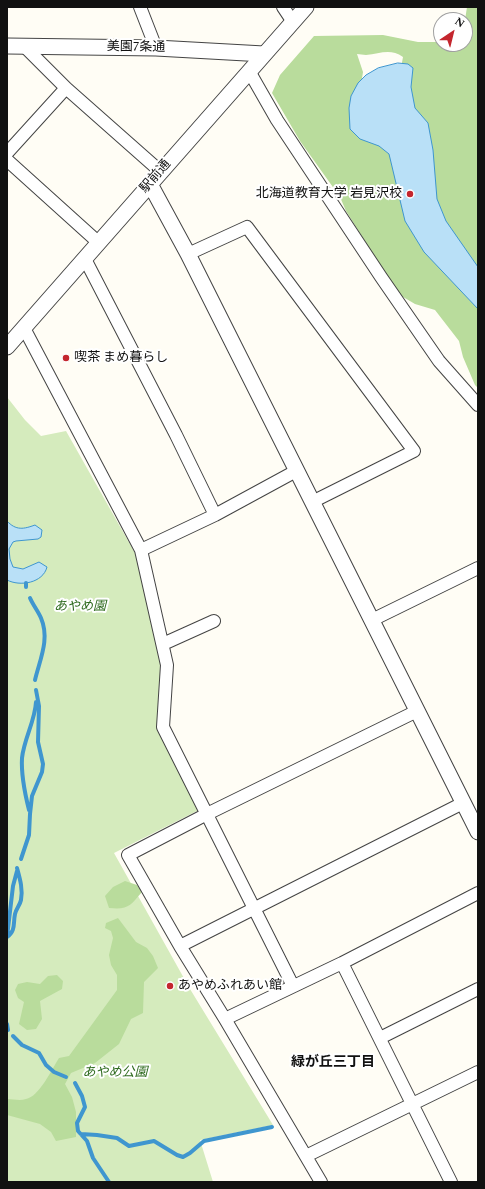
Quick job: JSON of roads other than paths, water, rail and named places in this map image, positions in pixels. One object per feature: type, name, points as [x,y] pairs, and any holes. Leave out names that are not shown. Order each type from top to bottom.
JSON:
[{"type":"street","points":[[140,7],[156,48]]},
{"type":"street","points":[[283,7],[293,22]]},
{"type":"street","name":"駅前通","points":[[7,347],[306,7]]},
{"type":"street","name":"美園7条通","points":[[8,43],[24,46],[156,48],[264,54]]},
{"type":"street","points":[[24,46],[66,88],[161,172]]},
{"type":"street","points":[[249,71],[277,120],[381,277],[439,361],[478,404]]},
{"type":"street","points":[[7,153],[66,88]]},
{"type":"street","points":[[7,160],[99,244]]},
{"type":"street","points":[[150,184],[188,254],[478,832]]},
{"type":"street","points":[[188,254],[247,227],[414,451],[312,502]]},
{"type":"street","points":[[85,259],[176,435],[215,515]]},
{"type":"street","points":[[24,328],[141,550],[167,665],[163,727],[293,986]]},
{"type":"street","points":[[141,550],[215,515],[296,471]]},
{"type":"street","points":[[372,620],[478,568]]},
{"type":"street","points":[[163,644],[214,620]]},
{"type":"street","points":[[321,1182],[226,1019],[180,946],[128,855],[207,814],[417,711]]},
{"type":"street","points":[[180,946],[464,803]]},
{"type":"street","points":[[226,1019],[342,963],[478,893]]},
{"type":"street","points":[[342,963],[451,1182]]},
{"type":"street","points":[[380,1038],[478,989]]},
{"type":"street","points":[[306,1156],[478,1072]]},
{"type":"water","points":[[398,63],[408,64],[413,68],[411,87],[415,108],[428,123],[433,150],[437,199],[446,221],[478,267],[478,309],[424,252],[405,221],[389,154],[379,146],[360,139],[350,129],[349,108],[351,96],[358,83],[366,75],[378,68]]},
{"type":"water","points":[[7,521],[17,528],[35,525],[42,530],[41,537],[38,539],[13,542],[9,549],[13,567],[23,569],[39,562],[47,567],[41,577],[36,580],[18,583],[7,580]]},
{"type":"waterway","points":[[30,598],[41,618],[45,634],[43,649],[35,680]]},
{"type":"waterway","points":[[21,859],[29,835],[32,796],[42,772],[43,764],[38,742],[39,706],[36,690]]},
{"type":"waterway","points":[[29,810],[23,778],[22,758],[34,716],[36,702]]},
{"type":"waterway","points":[[7,937],[12,932],[15,914],[22,896],[17,868]]},
{"type":"waterway","points":[[7,937],[13,886],[17,871]]},
{"type":"waterway","points":[[7,1024],[8,1030]]},
{"type":"waterway","points":[[13,1036],[22,1045],[39,1053],[46,1065],[54,1072],[66,1077]]},
{"type":"waterway","points":[[75,1083],[82,1096],[85,1107],[77,1123],[78,1131],[87,1141],[93,1158],[109,1182]]},
{"type":"waterway","points":[[81,1134],[117,1138],[129,1146],[154,1141],[183,1157],[204,1141],[272,1127]]},
{"type":"place","name":"北海道教育大学 岩見沢校","points":[[410,194]]},
{"type":"place","name":"喫茶 まめ暮らし","points":[[66,358]]},
{"type":"place","name":"あやめふれあい館","points":[[170,986]]},
{"type":"district","name":"緑が丘三丁目","points":[[333,1063]]},
{"type":"park label","name":"あやめ園","points":[[80,607]]},
{"type":"park label","name":"あやめ公園","points":[[115,1073]]}]
